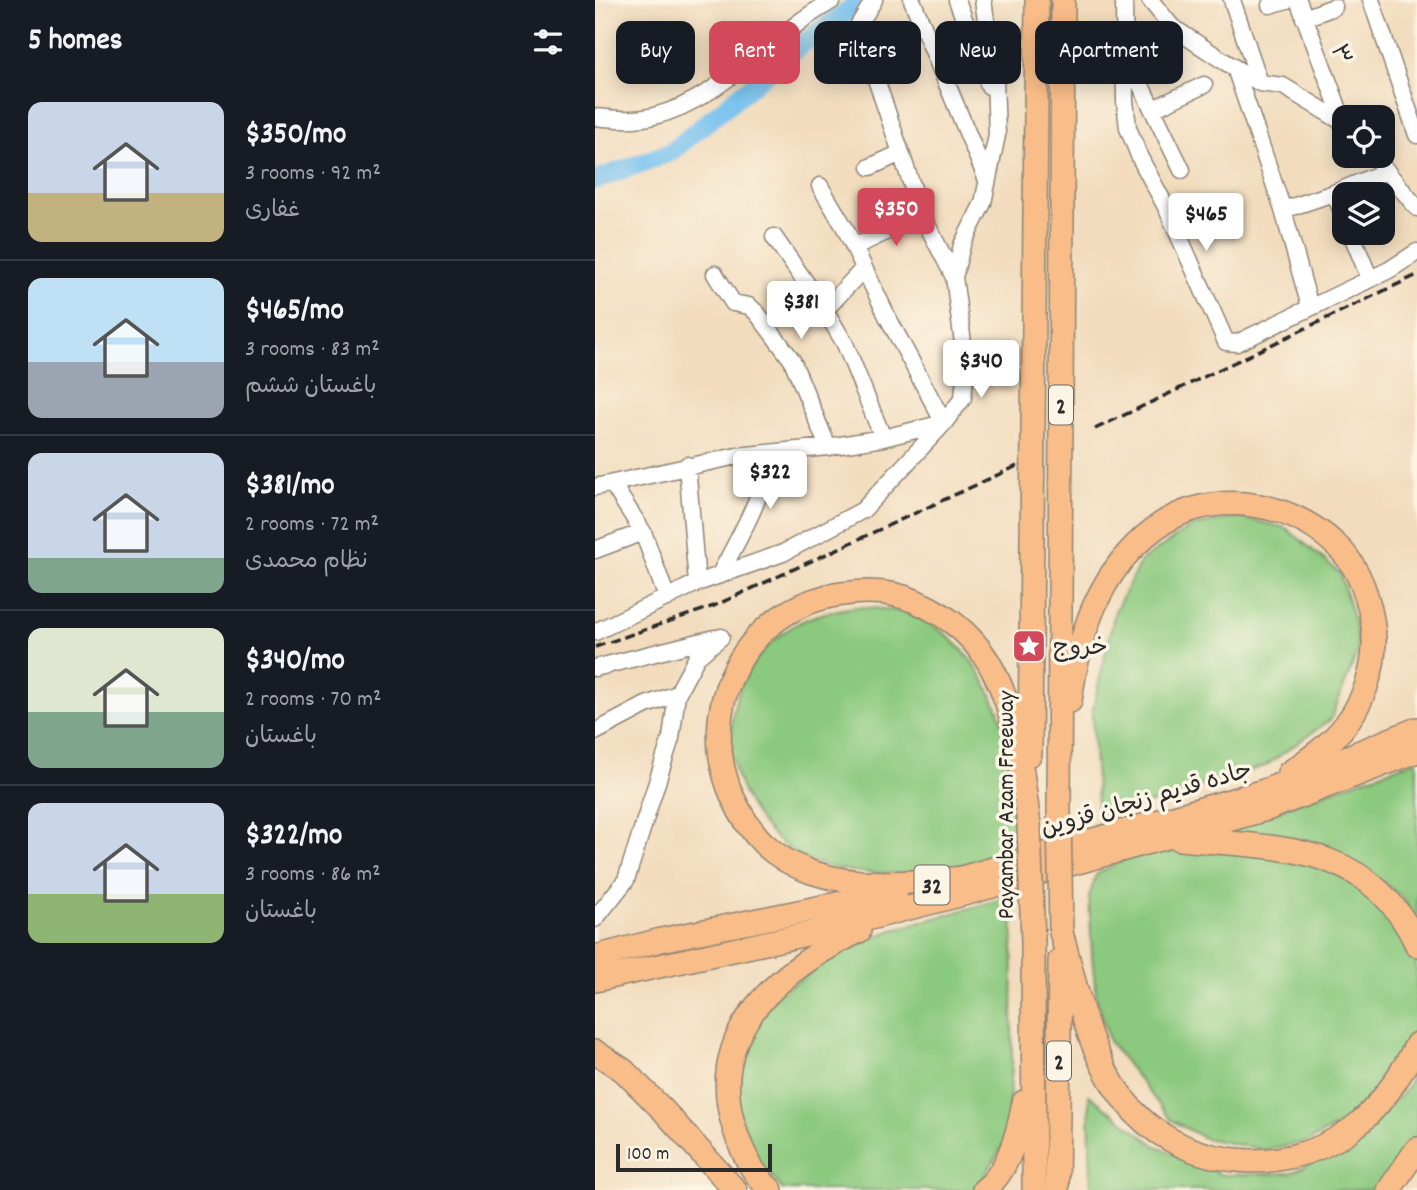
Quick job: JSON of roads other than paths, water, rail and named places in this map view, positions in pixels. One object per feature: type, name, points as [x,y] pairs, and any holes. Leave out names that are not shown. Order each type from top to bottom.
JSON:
[{"type":"highway","name":"Payambar Azam Freeway","points":[[1034,1190],[1030,824],[1037,0]]},
{"type":"highway","name":"2","points":[[1057,1190],[1061,932],[1059,787],[1063,0]]},
{"type":"highway","points":[[1059,787],[1078,649],[1090,613],[1107,581],[1128,553],[1156,528],[1185,512],[1213,504],[1249,503],[1282,510],[1311,524],[1336,545],[1355,569],[1369,598],[1375,634],[1372,665],[1362,696],[1346,725],[1317,752],[1264,791]]},
{"type":"highway","points":[[964,878],[891,884],[847,880],[812,872],[779,856],[750,830],[727,783],[721,761],[720,713],[734,668],[747,649],[781,616],[821,597],[862,591],[899,594],[951,620],[984,654],[997,677],[1016,731],[1030,824]]},
{"type":"highway","name":"جاده قدیم زنجان قزوین","points":[[595,957],[661,940],[964,878],[1264,791],[1417,729]]},
{"type":"highway","name":"جاده قدیم زنجان قزوین","points":[[595,980],[816,932],[1166,838],[1267,809],[1417,751]]},
{"type":"highway","points":[[1166,838],[1265,848],[1312,855],[1341,864],[1382,892],[1403,919],[1417,945]]},
{"type":"highway","points":[[771,1190],[764,1185],[740,1146],[727,1105],[727,1068],[741,1025],[768,992],[809,960],[835,943],[902,910]]},
{"type":"highway","points":[[1061,932],[1090,1037],[1105,1071],[1124,1101],[1147,1124],[1178,1144],[1212,1158],[1279,1160],[1320,1147],[1349,1131],[1376,1107],[1396,1081],[1417,1044]]},
{"type":"highway","points":[[984,1190],[1008,1157],[1020,1124],[1033,1051]]},
{"type":"highway","points":[[595,1052],[623,1069],[735,1190]]},
{"type":"highway","points":[[1389,1190],[1417,1149]]},
{"type":"street","points":[[595,117],[618,120],[653,117],[678,108],[765,51],[796,25],[833,0]]},
{"type":"street","points":[[595,632],[697,583],[783,553],[863,510],[944,423],[963,398],[966,365],[954,277],[922,215],[857,26],[874,0]]},
{"type":"street","points":[[912,0],[987,180]]},
{"type":"street","points":[[957,0],[997,107]]},
{"type":"street","points":[[954,277],[962,245],[983,203],[997,135],[997,107],[983,0]]},
{"type":"street","points":[[1125,0],[1125,21]]},
{"type":"street","points":[[1150,0],[1172,27],[1235,68],[1260,83],[1283,86],[1332,116]]},
{"type":"street","points":[[1232,0],[1260,83]]},
{"type":"street","points":[[1270,5],[1287,0]]},
{"type":"street","name":"۳","points":[[1298,0],[1337,105]]},
{"type":"street","points":[[1371,0],[1417,135]]},
{"type":"street","points":[[1304,18],[1334,7]]},
{"type":"street","points":[[1235,68],[1283,209],[1310,307]]},
{"type":"street","points":[[1125,84],[1128,128],[1226,342],[1237,343],[1370,279],[1417,252]]},
{"type":"street","points":[[1140,84],[1182,170]]},
{"type":"street","points":[[1153,110],[1204,85]]},
{"type":"street","points":[[870,167],[901,153]]},
{"type":"street","points":[[1384,168],[1417,208]]},
{"type":"street","points":[[1360,182],[1387,171]]},
{"type":"street","points":[[820,186],[944,423]]},
{"type":"street","points":[[1283,209],[1332,194]]},
{"type":"street","points":[[854,247],[922,215]]},
{"type":"street","points":[[774,237],[825,310],[859,376],[883,438]]},
{"type":"street","points":[[1356,245],[1370,279]]},
{"type":"street","points":[[825,310],[864,268]]},
{"type":"street","points":[[715,274],[733,303],[749,306],[757,313],[792,360],[828,447]]},
{"type":"street","points":[[595,487],[737,456],[828,447],[883,438],[944,423]]},
{"type":"street","points":[[720,574],[760,488],[757,476],[737,456]]},
{"type":"street","points":[[687,466],[697,583]]},
{"type":"street","points":[[613,485],[643,532],[667,598]]},
{"type":"street","points":[[595,550],[643,532]]},
{"type":"street","points":[[595,668],[720,637],[697,657],[677,694],[671,738],[626,880],[595,919]]},
{"type":"street","points":[[595,732],[646,705],[677,694]]},
{"type":"street","points":[[1370,750],[1417,719]]},
{"type":"waterway","points":[[595,180],[671,152],[797,48],[853,7],[857,0]]},
{"type":"railway","points":[[1095,429],[1417,275]]},
{"type":"railway","points":[[595,647],[714,606],[1017,466]]},
{"type":"place","name":"خروج","points":[[1029,646]]}]
